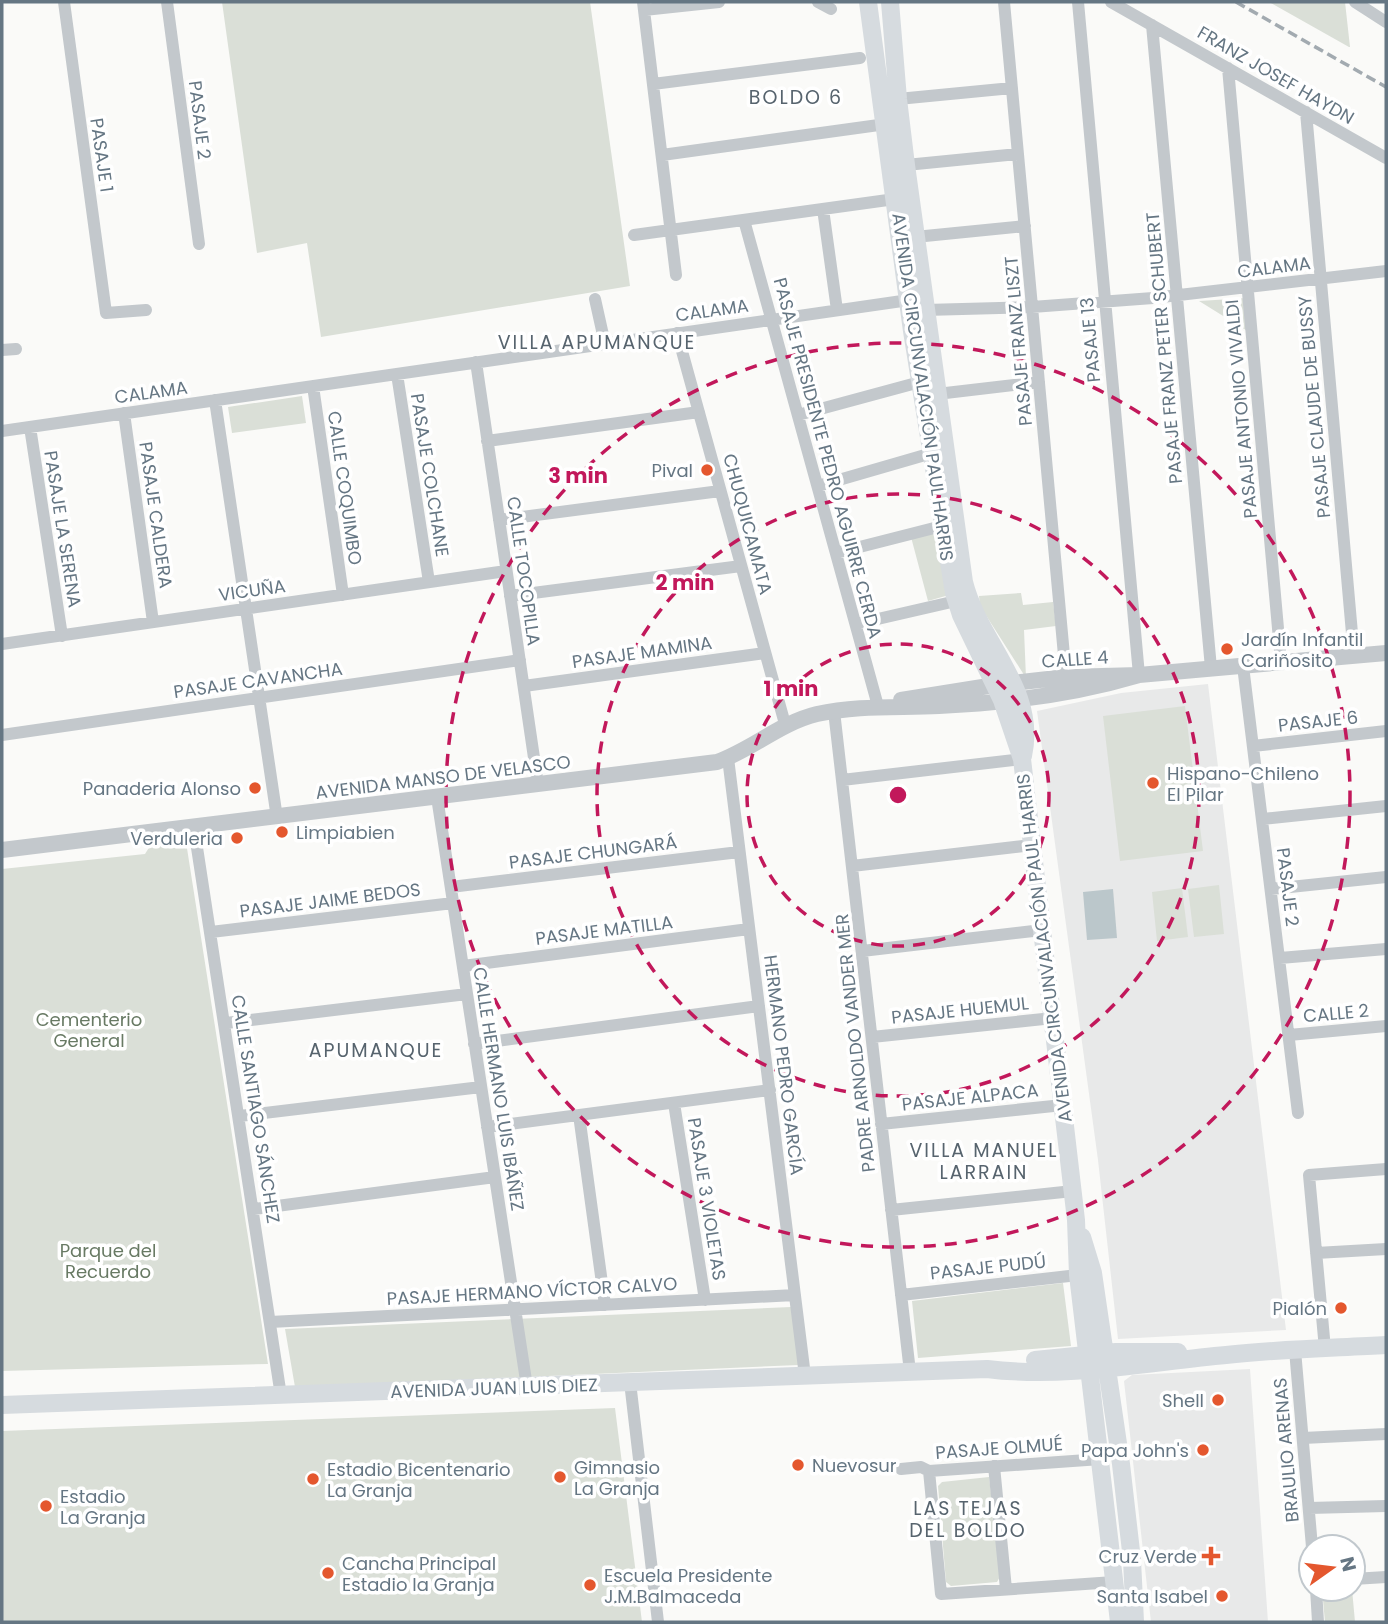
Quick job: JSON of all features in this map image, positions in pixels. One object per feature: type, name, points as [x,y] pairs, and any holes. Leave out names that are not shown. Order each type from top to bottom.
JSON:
[{"type":"main road","name":"AVENIDA CIRCUNVALACIÓN PAUL HARRIS","points":[[868,2],[920,382],[956,601],[1008,691]]},
{"type":"main road","name":"AVENIDA CIRCUNVALACIÓN PAUL HARRIS","points":[[890,2],[898,99],[915,237],[967,597],[1008,691],[1022,759],[1073,1191],[1078,1275],[1097,1361],[1132,1560],[1135,1622]]},
{"type":"main road","name":"AVENIDA CIRCUNVALACIÓN PAUL HARRIS","points":[[1076,1220],[1092,1265],[1101,1459],[1118,1622]]},
{"type":"main road","name":"AVENIDA JUAN LUIS DIEZ","points":[[2,1405],[987,1369],[1016,1362],[1097,1361],[1147,1351],[1225,1355],[1386,1345]]},
{"type":"street","name":"PASAJE 1","points":[[64,2],[106,313],[145,310]]},
{"type":"street","name":"PASAJE 2","points":[[167,2],[199,244]]},
{"type":"street","points":[[676,275],[643,6],[719,2]]},
{"type":"street","points":[[818,2],[831,9]]},
{"type":"street","name":"PASAJE FRANZ LISZT","points":[[1004,2],[1066,677]]},
{"type":"street","name":"PASAJE 13","points":[[1078,2],[1139,675]]},
{"type":"street","name":"FRANZ JOSEF HAYDN","points":[[1111,2],[1306,113],[1386,162]]},
{"type":"street","points":[[1355,2],[1386,22]]},
{"type":"street","name":"PASAJE FRANZ PETER SCHUBERT","points":[[1152,25],[1211,668]]},
{"type":"street","points":[[653,84],[860,58]]},
{"type":"street","name":"PASAJE ANTONIO VIVALDI","points":[[1228,68],[1280,662]]},
{"type":"street","points":[[898,99],[1012,88]]},
{"type":"street","name":"PASAJE CLAUDE DE BUSSY","points":[[1306,113],[1354,656]]},
{"type":"street","points":[[662,155],[886,124]]},
{"type":"street","points":[[906,165],[1018,154]]},
{"type":"street","points":[[634,235],[895,199]]},
{"type":"street","points":[[822,209],[837,310]]},
{"type":"street","name":"PASAJE PRESIDENTE PEDRO AGUIRRE CERDA","points":[[744,220],[878,706]]},
{"type":"street","points":[[915,237],[1024,226]]},
{"type":"street","name":"CALAMA","points":[[925,310],[1104,302],[1386,271]]},
{"type":"street","points":[[596,299],[605,344]]},
{"type":"street","points":[[909,300],[925,310]]},
{"type":"street","name":"CALAMA","points":[[2,431],[909,300]]},
{"type":"street","name":"CHUQUICAMATA","points":[[677,333],[785,724]]},
{"type":"street","points":[[2,350],[16,349]]},
{"type":"street","name":"CALLE TOCOPILLA","points":[[476,362],[538,785]]},
{"type":"street","name":"PASAJE COLCHANE","points":[[397,374],[429,582]]},
{"type":"street","points":[[798,415],[920,382]]},
{"type":"street","points":[[937,394],[1039,382]]},
{"type":"street","name":"CALLE COQUIMBO","points":[[313,386],[343,595]]},
{"type":"street","points":[[215,400],[277,818]]},
{"type":"street","points":[[487,440],[699,412]]},
{"type":"street","name":"PASAJE CALDERA","points":[[124,413],[153,622]]},
{"type":"street","name":"PASAJE LA SERENA","points":[[30,427],[62,636]]},
{"type":"street","points":[[818,486],[932,453]]},
{"type":"street","points":[[499,520],[720,491]]},
{"type":"street","points":[[836,553],[942,526]]},
{"type":"street","points":[[510,596],[741,566]]},
{"type":"street","name":"VICUÑA","points":[[2,644],[506,571]]},
{"type":"street","points":[[856,624],[956,601]]},
{"type":"street","name":"PASAJE MAMINA","points":[[524,685],[765,653]]},
{"type":"street","name":"CALLE 4","points":[[1008,691],[1066,677],[1139,675],[1386,653]]},
{"type":"street","name":"PASAJE CAVANCHA","points":[[2,735],[520,660]]},
{"type":"street","name":"PASAJE 2","points":[[1242,666],[1298,1113]]},
{"type":"street","name":"CALLE 4","points":[[1008,691],[1088,688],[1139,675]]},
{"type":"street","name":"AVENIDA MANSO DE VELASCO","points":[[2,850],[717,762],[738,754],[785,724],[834,711],[878,706],[941,706],[1008,691]]},
{"type":"street","name":"PADRE ARNOLDO VANDER MER","points":[[834,711],[910,1372]]},
{"type":"street","name":"PASAJE 6","points":[[1253,746],[1386,732]]},
{"type":"street","name":"HERMANO PEDRO GARCÍA","points":[[728,758],[805,1376]]},
{"type":"street","points":[[842,780],[1022,759]]},
{"type":"street","name":"CALLE HERMANO LUIS IBÁÑEZ","points":[[437,797],[527,1387]]},
{"type":"street","points":[[1262,819],[1386,806]]},
{"type":"street","name":"CALLE SANTIAGO SÁNCHEZ","points":[[194,828],[226,1023],[281,1396]]},
{"type":"street","points":[[852,866],[1032,845]]},
{"type":"street","name":"PASAJE CHUNGARÁ","points":[[451,887],[739,852]]},
{"type":"street","points":[[1270,889],[1386,877]]},
{"type":"street","name":"PASAJE JAIME BEDOS","points":[[211,932],[453,903]]},
{"type":"street","name":"PASAJE MATILLA","points":[[463,965],[749,929]]},
{"type":"street","points":[[862,951],[1042,930]]},
{"type":"street","points":[[1280,958],[1386,949]]},
{"type":"street","points":[[226,1023],[467,994]]},
{"type":"street","points":[[474,1044],[759,1006]]},
{"type":"street","name":"PASAJE HUEMUL","points":[[872,1037],[1053,1018]]},
{"type":"street","name":"CALLE 2","points":[[1289,1035],[1386,1026]]},
{"type":"street","points":[[240,1116],[481,1087]]},
{"type":"street","points":[[487,1127],[770,1090]]},
{"type":"street","name":"PASAJE 3 VIOLETAS","points":[[674,1103],[705,1300]]},
{"type":"street","name":"PASAJE ALPACA","points":[[881,1124],[1063,1105]]},
{"type":"street","points":[[579,1115],[605,1305]]},
{"type":"street","points":[[1325,1349],[1309,1175],[1386,1169]]},
{"type":"street","points":[[254,1209],[495,1177]]},
{"type":"street","points":[[891,1210],[1073,1191]]},
{"type":"street","points":[[1316,1253],[1386,1249]]},
{"type":"street","name":"PASAJE PUDÚ","points":[[901,1295],[1078,1275]]},
{"type":"street","name":"PASAJE HERMANO VÍCTOR CALVO","points":[[270,1322],[795,1295]]},
{"type":"street","name":"BRAULIO ARENAS","points":[[1295,1350],[1311,1533]]},
{"type":"street","points":[[630,1382],[658,1622]]},
{"type":"street","points":[[1303,1438],[1386,1434]]},
{"type":"street","name":"PASAJE OLMUÉ","points":[[901,1469],[921,1467],[929,1471],[1101,1459]]},
{"type":"street","points":[[995,1466],[1006,1589]]},
{"type":"street","points":[[929,1471],[941,1594],[1114,1582]]},
{"type":"street","points":[[1309,1508],[1386,1506]]},
{"type":"street","points":[[1367,1578],[1386,1577]]},
{"type":"street","points":[[1317,1603],[1318,1622]]},
{"type":"shaded area","name":"Hispano-Chileno El Pilar","points":[[1208,684],[1286,1330],[1118,1339],[1098,1160],[1037,711],[1121,693]]},
{"type":"shaded area","points":[[1113,889],[1117,938],[1087,940],[1083,892]]},
{"type":"shaded area","points":[[1250,1369],[1268,1622],[1151,1622],[1124,1381],[1132,1375]]},
{"type":"green space","points":[[222,2],[590,2],[630,286],[321,337],[307,243],[257,253]]},
{"type":"green space","points":[[1269,2],[1345,2],[1350,47],[1349,47]]},
{"type":"green space","points":[[1247,298],[1249,332],[1199,301]]},
{"type":"green space","points":[[302,396],[306,423],[232,433],[228,407]]},
{"type":"green space","points":[[939,530],[949,595],[928,601],[911,537]]},
{"type":"green space","points":[[1021,593],[1023,605],[1053,602],[1056,626],[1024,630],[1026,678],[980,606],[979,596]]},
{"type":"green space","name":"Hispano-Chileno El Pilar","points":[[1185,706],[1203,851],[1120,861],[1103,716]]},
{"type":"green space","points":[[186,842],[268,1364],[2,1371],[2,869],[145,854],[150,846]]},
{"type":"green space","points":[[1219,885],[1224,934],[1194,937],[1188,889]]},
{"type":"green space","points":[[1182,888],[1188,937],[1157,941],[1152,892]]},
{"type":"green space","points":[[1063,1283],[1071,1346],[918,1358],[912,1301]]},
{"type":"green space","points":[[791,1307],[799,1365],[295,1387],[285,1329]]},
{"type":"green space","name":"Estadio Bicentenario La Granja","points":[[615,1408],[642,1622],[2,1622],[2,1431]]},
{"type":"green space","points":[[989,1477],[1001,1575],[997,1582],[951,1586],[946,1582],[938,1486],[942,1482]]},
{"type":"green space","points":[[1323,1603],[1353,1603],[1355,1622],[1325,1622]]},
{"type":"railway","points":[[1236,2],[1386,87]]},
{"type":"place","name":"Pival","points":[[707,470]]},
{"type":"place","name":"Jardín Infantil Cariñosito","points":[[1227,649]]},
{"type":"place","name":"Hispano-Chileno El Pilar","points":[[1153,783]]},
{"type":"place","name":"Panaderia Alonso","points":[[255,788]]},
{"type":"place","name":"Limpiabien","points":[[282,832]]},
{"type":"place","name":"Verduleria","points":[[237,838]]},
{"type":"place","name":"Pialón","points":[[1341,1308]]},
{"type":"place","name":"Shell","points":[[1218,1400]]},
{"type":"place","name":"Papa John's","points":[[1203,1450]]},
{"type":"place","name":"Nuevosur","points":[[798,1465]]},
{"type":"place","name":"Gimnasio La Granja","points":[[560,1477]]},
{"type":"place","name":"Estadio Bicentenario La Granja","points":[[313,1479]]},
{"type":"place","name":"Estadio La Granja","points":[[46,1506]]},
{"type":"place","name":"Cruz Verde","points":[[1211,1556]]},
{"type":"place","name":"Cancha Principal Estadio la Granja","points":[[328,1573]]},
{"type":"place","name":"Escuela Presidente J.M.Balmaceda","points":[[590,1585]]},
{"type":"place","name":"Santa Isabel","points":[[1222,1596]]},
{"type":"district","name":"BOLDO 6","points":[[796,97]]},
{"type":"district","name":"VILLA APUMANQUE","points":[[597,342]]},
{"type":"district","name":"APUMANQUE","points":[[376,1050]]},
{"type":"district","name":"VILLA MANUEL LARRAIN","points":[[984,1161]]},
{"type":"district","name":"LAS TEJAS DEL BOLDO","points":[[968,1519]]},
{"type":"park label","name":"Cementerio General","points":[[89,1029]]},
{"type":"park label","name":"Parque del Recuerdo","points":[[108,1260]]}]
